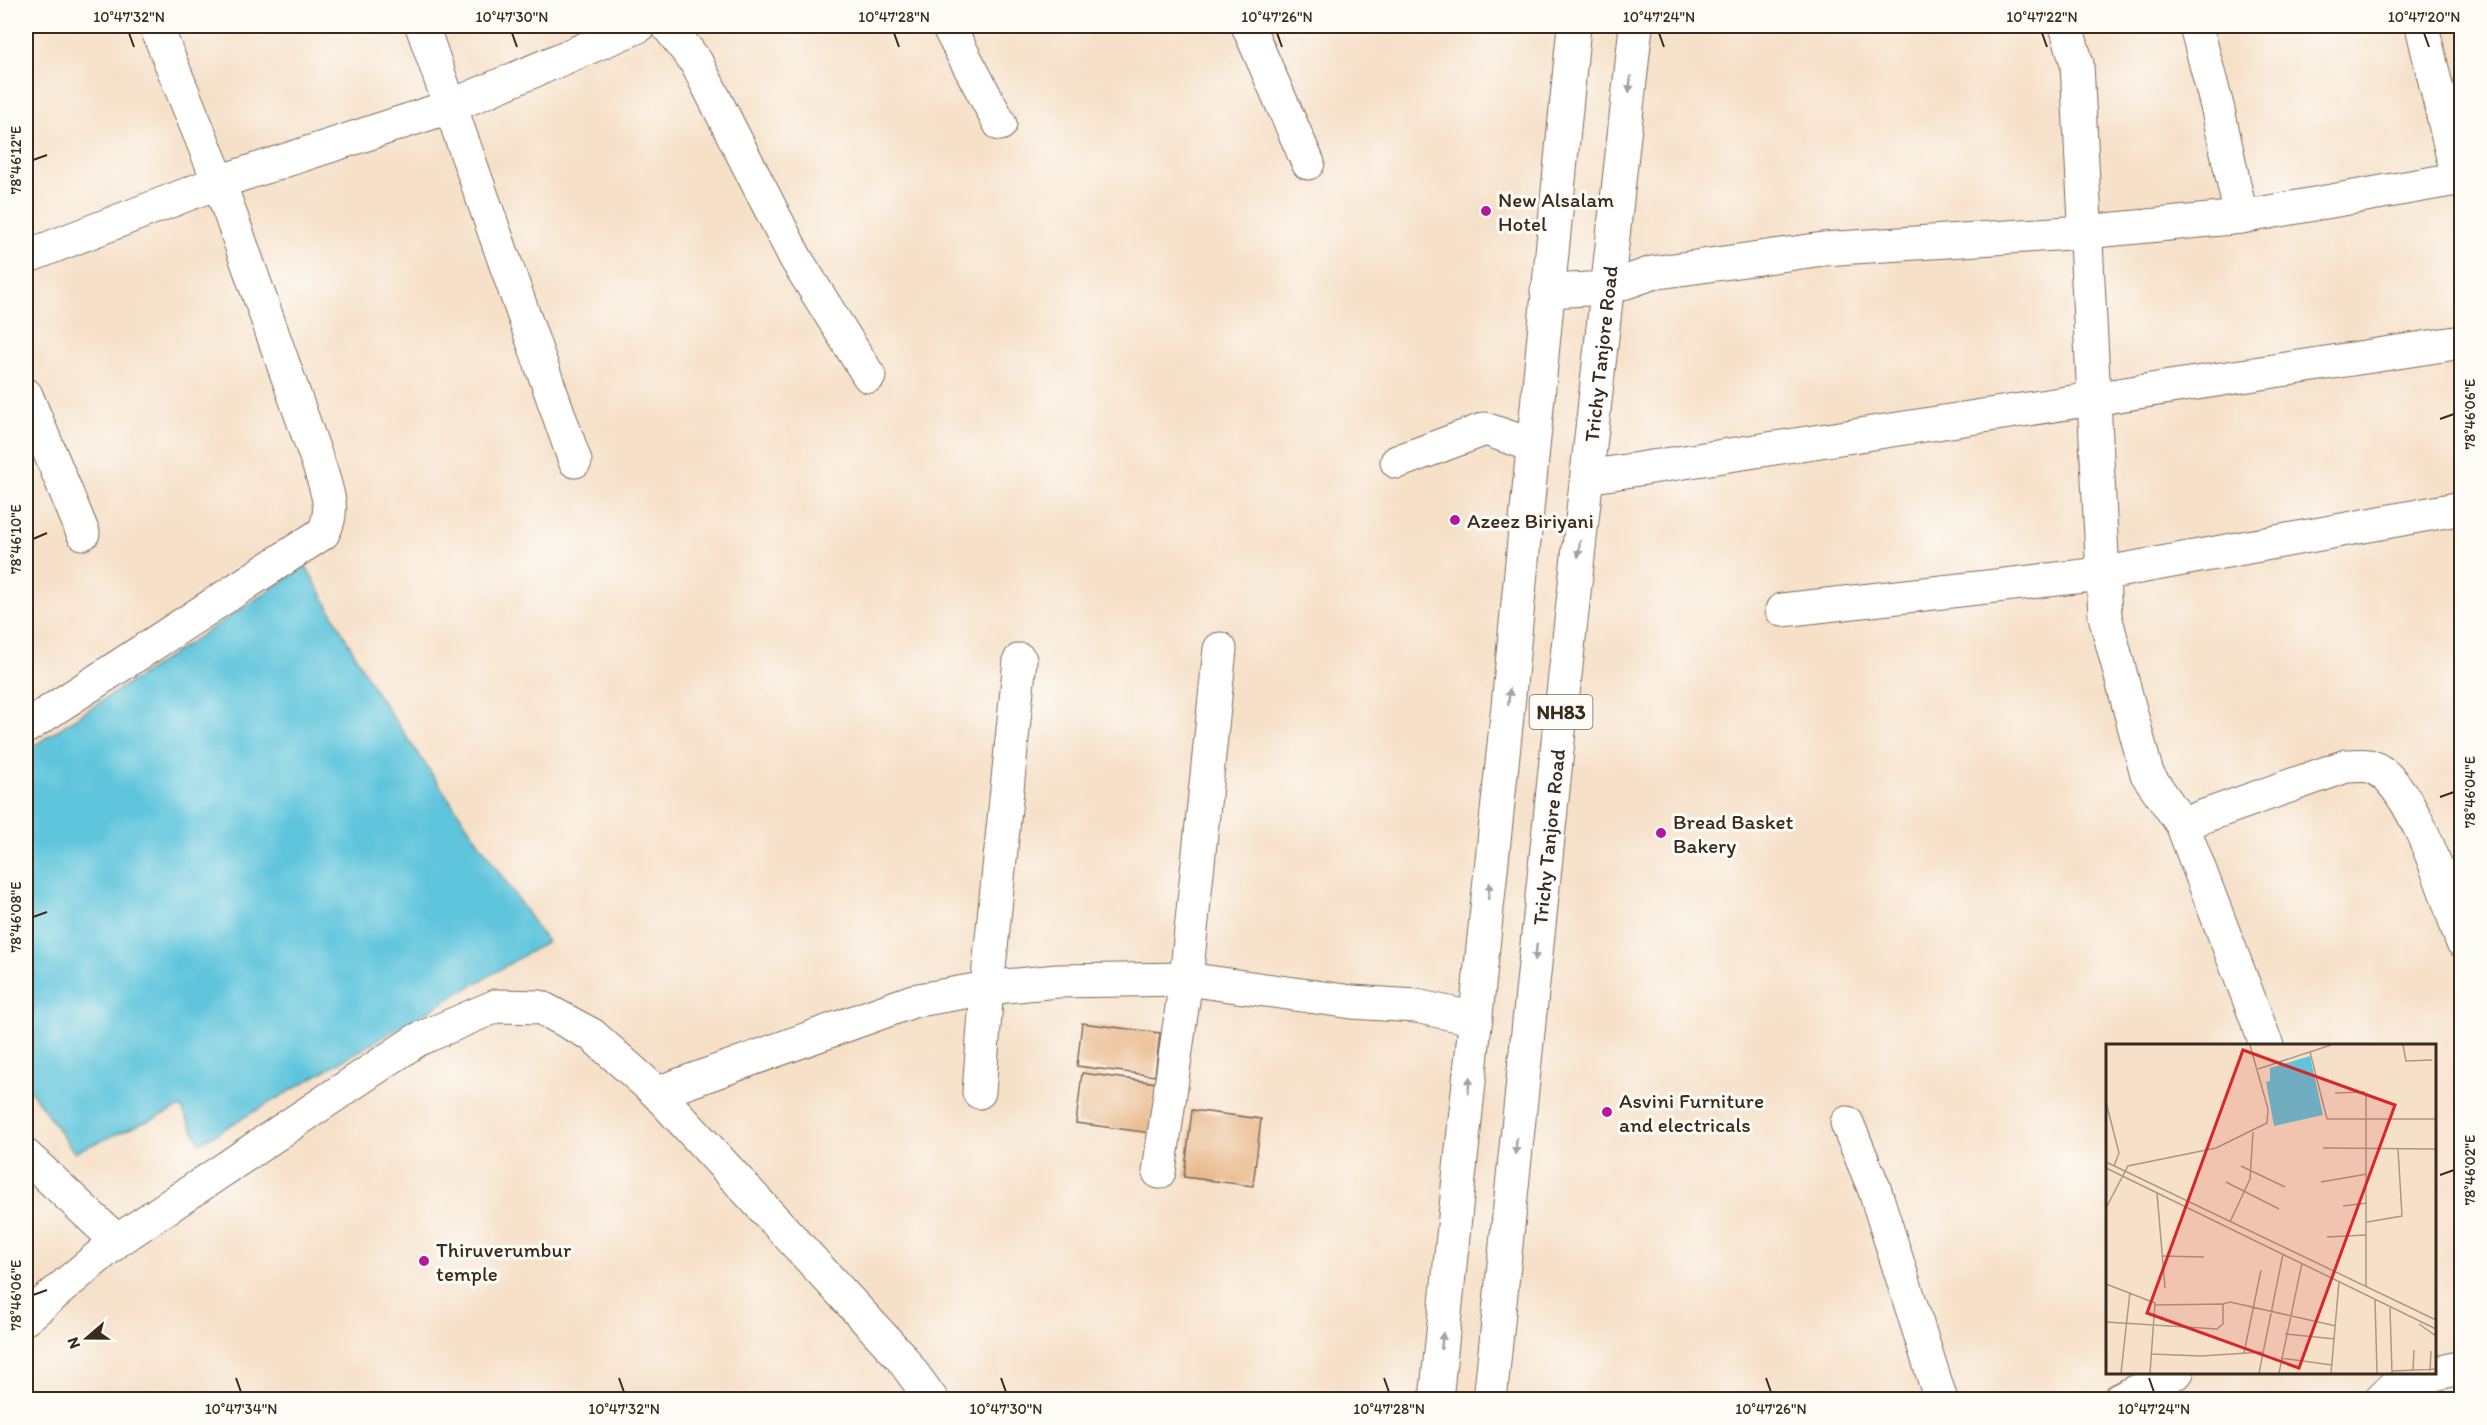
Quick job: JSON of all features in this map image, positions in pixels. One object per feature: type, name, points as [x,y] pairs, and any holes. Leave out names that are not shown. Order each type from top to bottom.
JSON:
[{"type":"main road","points":[[26,727],[324,532],[330,521],[331,504],[321,471],[219,182],[156,26]]},
{"type":"main road","points":[[422,26],[575,461]]},
{"type":"main road","points":[[26,257],[219,182],[449,107],[639,26]]},
{"type":"main road","points":[[668,26],[696,62],[796,259],[869,376]]},
{"type":"main road","points":[[948,26],[1000,124]]},
{"type":"main road","points":[[1248,26],[1308,163]]},
{"type":"main road","name":"NH83","points":[[1436,1400],[1574,26]]},
{"type":"main road","name":"Trichy Tanjore Road","points":[[1490,1400],[1636,26]]},
{"type":"main road","points":[[2066,26],[2077,64],[2092,399],[2105,616],[2147,774],[2182,824],[2266,1044]]},
{"type":"main road","points":[[2196,26],[2218,110],[2241,217]]},
{"type":"main road","points":[[1547,291],[1609,288],[1652,273],[1823,249],[2085,232],[2241,217],[2460,179],[2422,26]]},
{"type":"main road","points":[[1587,477],[2461,344]]},
{"type":"main road","points":[[26,394],[83,533]]},
{"type":"main road","points":[[1397,462],[1485,429],[1532,445]]},
{"type":"main road","points":[[1782,610],[2101,574],[2462,508]]},
{"type":"main road","points":[[1159,1172],[1186,979],[1221,649]]},
{"type":"main road","points":[[979,1092],[987,988],[1020,660]]},
{"type":"main road","points":[[2182,824],[2346,766],[2370,766],[2389,777],[2426,840],[2462,941]]},
{"type":"main road","points":[[657,1093],[914,1001],[987,988],[1057,981],[1186,979],[1352,1002],[1416,1006],[1476,1019]]},
{"type":"main road","points":[[26,1318],[117,1241],[417,1040],[496,1006],[540,1006],[592,1035],[657,1093],[900,1356],[932,1400]]},
{"type":"main road","points":[[1847,1123],[1874,1188],[1941,1400]]},
{"type":"main road","points":[[26,1156],[117,1241]]},
{"type":"main road","points":[[2436,1373],[2462,1366]]},
{"type":"main road","points":[[2119,1400],[2173,1374]]},
{"type":"main road","points":[[2389,1385],[2431,1374]]},
{"type":"water","points":[[306,566],[375,691],[547,942],[200,1143],[181,1107],[74,1152],[26,1084],[26,751]]},
{"type":"building","points":[[1082,1023],[1160,1033],[1155,1076],[1077,1066]]},
{"type":"building","points":[[1082,1073],[1157,1083],[1151,1133],[1076,1123]]},
{"type":"building","points":[[1192,1110],[1261,1119],[1253,1186],[1184,1177]]},
{"type":"place","name":"New Alsalam Hotel","points":[[1486,211]]},
{"type":"place","name":"Azeez Biriyani","points":[[1455,520]]},
{"type":"place","name":"Bread Basket Bakery","points":[[1661,833]]},
{"type":"place","name":"Asvini Furniture and electricals","points":[[1607,1112]]},
{"type":"place","name":"Thiruverumbur temple","points":[[424,1261]]}]
